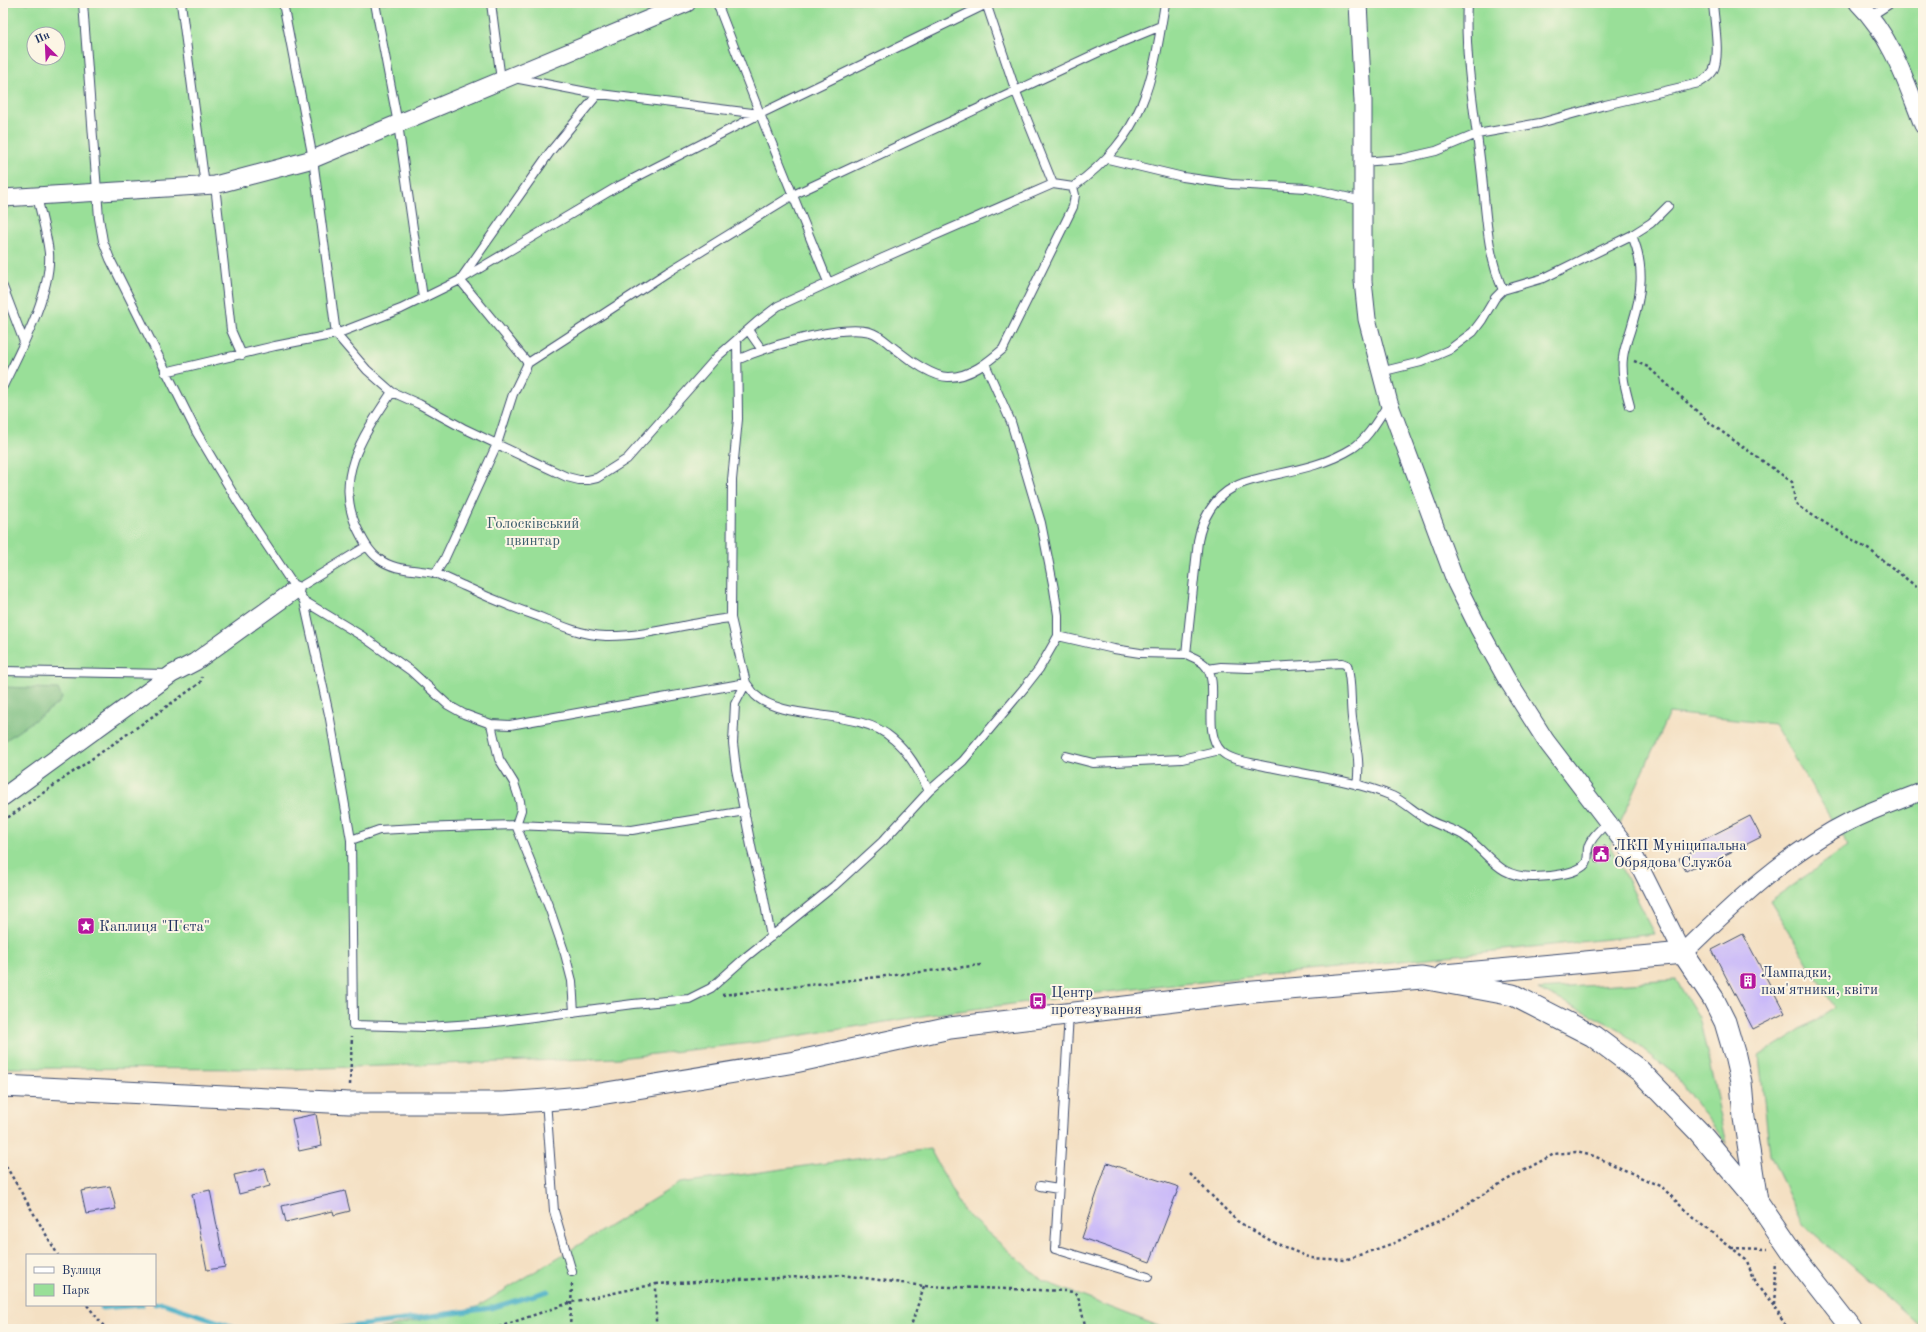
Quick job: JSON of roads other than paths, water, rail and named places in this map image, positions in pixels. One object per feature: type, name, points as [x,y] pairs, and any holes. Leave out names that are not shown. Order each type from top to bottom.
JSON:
[{"type":"street","points":[[3,198],[210,185],[313,159],[687,3]]},
{"type":"street","points":[[1358,3],[1363,101],[1363,281],[1367,319],[1389,403],[1456,583],[1479,629],[1506,678],[1546,741],[1636,859],[1683,953],[1713,998],[1725,1022],[1741,1082],[1744,1118],[1757,1201]]},
{"type":"street","points":[[1858,3],[1871,16],[1895,55],[1923,125]]},
{"type":"street","points":[[3,797],[172,674],[196,662],[299,595]]},
{"type":"street","points":[[3,1086],[349,1103],[503,1103],[546,1100],[582,1097],[795,1062],[950,1028],[1242,993],[1422,978],[1683,953],[1728,909],[1798,852],[1850,821],[1923,791]]},
{"type":"street","points":[[1422,978],[1513,995],[1593,1036],[1640,1071],[1698,1132],[1757,1201],[1794,1255],[1852,1329]]},
{"type":"lane","points":[[83,3],[99,218],[103,241],[110,259],[165,372],[197,433],[238,502],[299,595],[330,719],[351,840],[353,1025],[428,1027],[488,1023],[633,1004],[689,999],[711,988],[834,886],[882,842],[929,791],[963,761],[981,742],[1039,669],[1058,636],[1058,615],[1055,595],[1041,523],[1010,422],[985,364]]},
{"type":"lane","points":[[181,3],[231,330],[242,355]]},
{"type":"lane","points":[[283,3],[313,159],[336,334],[367,370],[392,392],[567,477],[588,480],[597,478],[626,459],[701,374],[748,330],[778,306],[828,282],[1053,184],[1073,187],[1108,159],[1124,137],[1146,95],[1154,69],[1165,3]]},
{"type":"lane","points":[[375,3],[398,124],[423,298]]},
{"type":"lane","points":[[491,3],[506,78],[598,94],[760,114]]},
{"type":"lane","points":[[717,3],[828,282]]},
{"type":"lane","points":[[165,372],[275,346],[336,334],[423,298],[460,280],[615,188],[760,114],[987,3],[1016,92],[1053,184]]},
{"type":"lane","points":[[1467,3],[1470,75],[1477,134],[1496,274],[1503,290]]},
{"type":"lane","points":[[1362,162],[1401,159],[1436,151],[1477,134],[1540,123],[1605,105],[1698,83],[1707,78],[1713,70],[1716,56],[1713,3]]},
{"type":"lane","points":[[1871,16],[1891,3]]},
{"type":"lane","points":[[435,574],[444,560],[497,444],[513,394],[528,363],[668,272],[794,196],[1112,46],[1161,26]]},
{"type":"lane","points":[[460,280],[550,152],[598,94]]},
{"type":"lane","points":[[1108,159],[1183,177],[1231,184],[1307,188],[1363,201]]},
{"type":"lane","points":[[737,360],[784,343],[854,330],[870,332],[878,335],[920,365],[949,377],[969,372],[985,364],[1003,349],[1061,234],[1073,207],[1075,194],[1073,187]]},
{"type":"lane","points":[[3,386],[24,342],[40,302],[48,267],[49,254],[37,196]]},
{"type":"lane","points":[[1380,372],[1432,358],[1462,342],[1474,332],[1495,298],[1503,290],[1544,278],[1632,235],[1651,223],[1668,206]]},
{"type":"lane","points":[[1630,406],[1624,377],[1623,356],[1640,294],[1640,258],[1632,235]]},
{"type":"lane","points":[[460,280],[528,363]]},
{"type":"lane","points":[[3,287],[24,342]]},
{"type":"lane","points":[[748,330],[762,350]]},
{"type":"lane","points":[[737,340],[738,419],[732,480],[732,618],[746,683],[756,695],[768,703],[785,708],[858,722],[882,731],[893,738],[913,761],[929,791]]},
{"type":"lane","points":[[392,392],[369,426],[356,451],[350,474],[348,493],[354,524],[367,546],[378,559],[393,566],[435,574],[498,602],[581,633],[606,636],[636,634],[706,620],[732,618]]},
{"type":"lane","points":[[1186,654],[1198,542],[1201,525],[1211,508],[1220,497],[1234,487],[1336,458],[1354,448],[1368,435],[1389,403]]},
{"type":"lane","points":[[299,595],[367,546]]},
{"type":"lane","points":[[299,595],[399,662],[420,678],[448,705],[464,714],[491,724],[510,725],[531,722],[622,704],[746,683]]},
{"type":"lane","points":[[1058,636],[1114,649],[1140,653],[1186,654],[1200,661],[1208,669],[1212,685],[1212,726],[1220,750],[1234,758],[1357,785],[1399,799],[1425,818],[1462,834],[1502,870],[1516,876],[1534,877],[1559,875],[1584,866],[1587,862],[1588,847],[1608,822]]},
{"type":"lane","points":[[1208,669],[1221,667],[1249,668],[1342,663],[1347,665],[1349,673],[1352,718],[1359,760],[1357,785]]},
{"type":"lane","points":[[3,671],[172,674]]},
{"type":"lane","points":[[746,683],[735,704],[733,725],[736,769],[771,937]]},
{"type":"lane","points":[[491,724],[499,759],[514,782],[520,801],[521,810],[516,825],[550,910],[565,954],[572,981],[574,1012]]},
{"type":"lane","points":[[1066,756],[1094,763],[1182,759],[1220,750]]},
{"type":"lane","points":[[351,840],[370,833],[390,829],[516,825],[632,830],[745,811]]},
{"type":"lane","points":[[1069,1014],[1055,1249],[1148,1277]]},
{"type":"lane","points":[[546,1100],[554,1211],[572,1272]]},
{"type":"lane","points":[[1040,1186],[1058,1189]]},
{"type":"waterway","points":[[335,1329],[491,1308],[548,1291]]},
{"type":"waterway","points":[[156,1304],[163,1303],[240,1329]]},
{"type":"waterway","points":[[102,1308],[129,1306]]},
{"type":"place","name":"ЛКП Муніципальна Обрядова Служба","points":[[1601,854]]},
{"type":"place","name":"Каплиця \"П'єта\"","points":[[86,926]]},
{"type":"place","name":"Лампадки, пам'ятники, квіти","points":[[1748,981]]},
{"type":"place","name":"Центр протезування","points":[[1038,1001]]},
{"type":"park label","name":"Голосківський цвинтар","points":[[533,532]]}]
